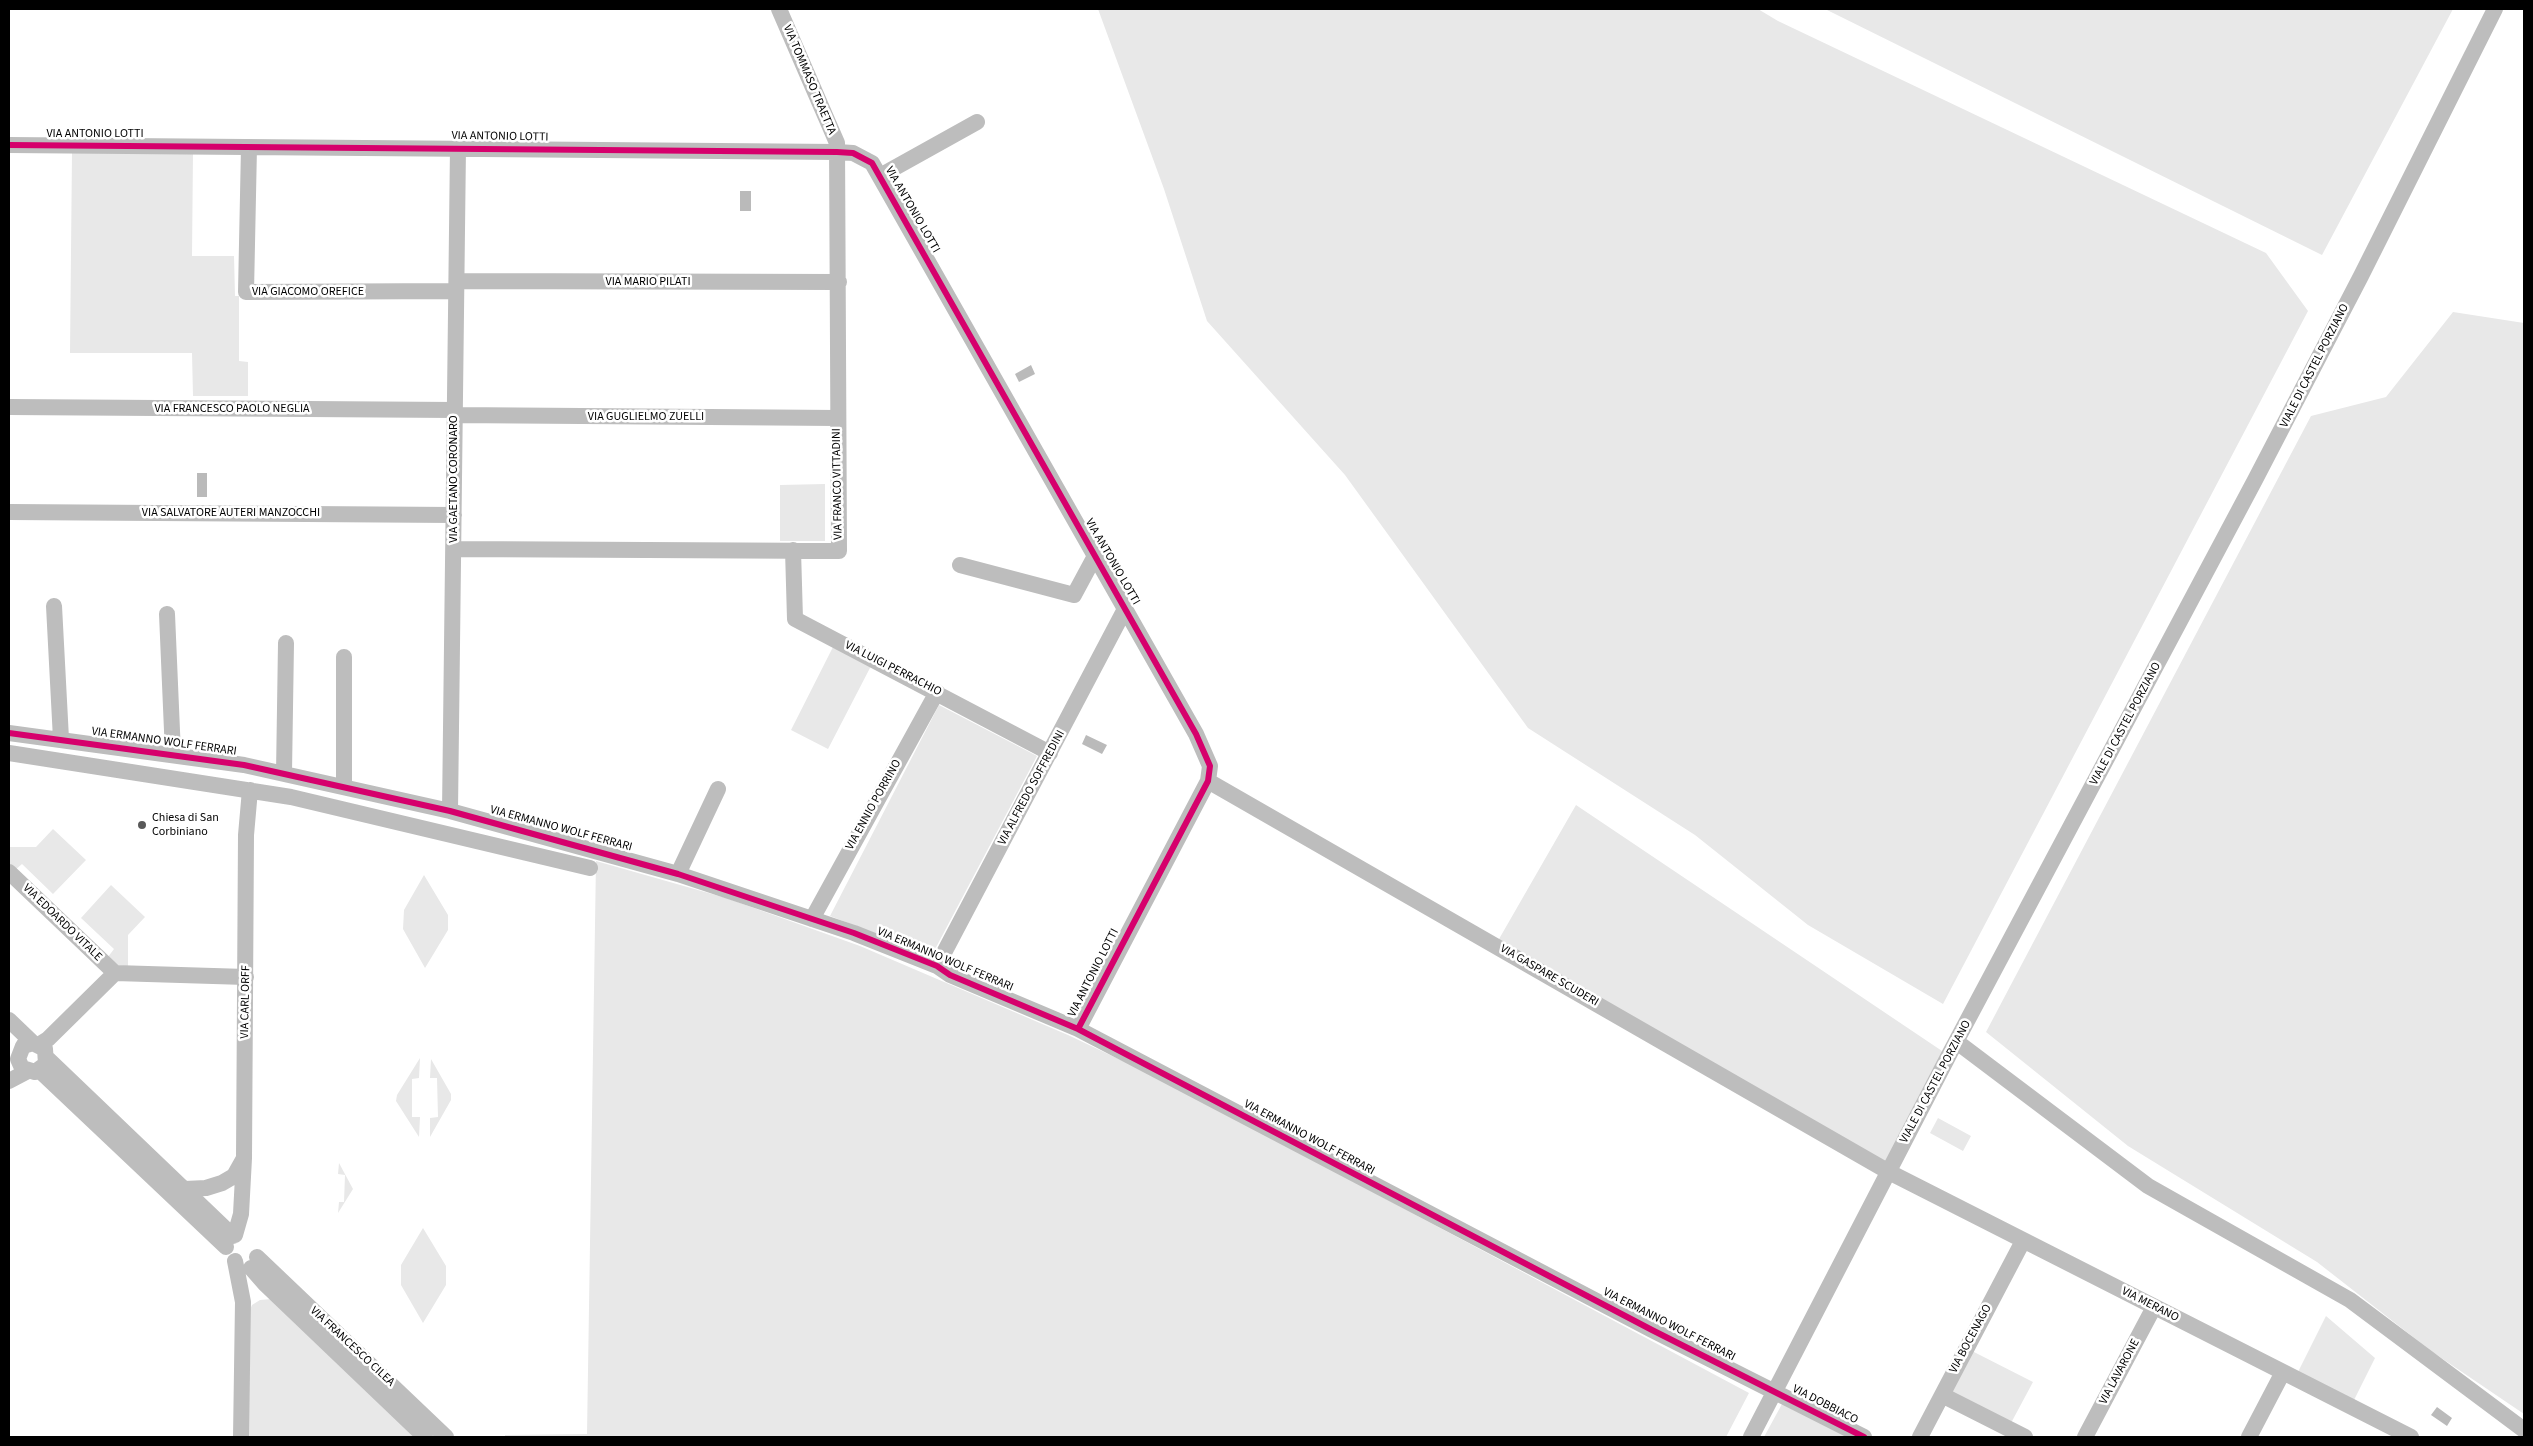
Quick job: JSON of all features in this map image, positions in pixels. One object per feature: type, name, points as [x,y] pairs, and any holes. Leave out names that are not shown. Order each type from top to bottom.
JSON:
[{"type":"street","name":"VIA TOMMASO TRAETTA","points":[[779,9],[836,143],[837,152]]},
{"type":"street","name":"VIALE DI CASTEL PORZIANO","points":[[1751,1437],[1957,1042],[2260,472],[2362,276],[2495,9]]},
{"type":"street","points":[[880,176],[977,122]]},
{"type":"street","name":"VIA ANTONIO LOTTI","points":[[9,145],[458,147],[837,152],[864,157],[872,163],[1199,740],[1210,766],[1208,781],[1078,1029]]},
{"type":"street","name":"VIA GIACOMO OREFICE","points":[[249,147],[246,292],[457,286]]},
{"type":"street","name":"VIA GAETANO CORONARO","points":[[450,811],[458,147]]},
{"type":"street","name":"VIA FRANCO VITTADINI","points":[[454,549],[839,551],[837,152]]},
{"type":"street","name":"VIA MARIO PILATI","points":[[457,286],[839,282]]},
{"type":"street","name":"VIA FRANCESCO PAOLO NEGLIA","points":[[9,408],[455,413]]},
{"type":"street","name":"VIA GUGLIELMO ZUELLI","points":[[455,413],[837,418]]},
{"type":"street","name":"VIA SALVATORE AUTERI MANZOCCHI","points":[[9,512],[454,515]]},
{"type":"street","name":"VIA LUIGI PERRACHIO","points":[[793,550],[795,619],[1050,753]]},
{"type":"street","points":[[960,565],[1074,595],[1095,556]]},
{"type":"street","points":[[54,606],[61,739]]},
{"type":"street","name":"VIA ALFREDO SOFFREDINI","points":[[937,966],[1125,609]]},
{"type":"street","points":[[166,614],[173,754]]},
{"type":"street","points":[[284,773],[286,643]]},
{"type":"street","points":[[344,657],[344,787]]},
{"type":"street","name":"VIA ENNIO PORRINO","points":[[812,918],[937,692]]},
{"type":"street","name":"VIA ERMANNO WOLF FERRARI","points":[[9,732],[173,754],[284,773],[450,811],[678,874],[812,918],[937,966],[950,975],[1078,1029],[1775,1392]]},
{"type":"street","points":[[9,752],[300,798],[590,868]]},
{"type":"street","name":"VIA GASPARE SCUDERI","points":[[1208,781],[1889,1172]]},
{"type":"street","points":[[678,874],[718,789]]},
{"type":"street","name":"VIA CARL ORFF","points":[[241,1437],[241,1214],[244,1158],[246,835],[250,790]]},
{"type":"street","name":"VIA EDOARDO VITALE","points":[[9,872],[115,973]]},
{"type":"street","points":[[10,1080],[33,1053],[115,973],[246,977]]},
{"type":"street","name":"VIA FRANCESCO CILEA","points":[[9,1020],[33,1053],[242,1252],[446,1437]]},
{"type":"street","points":[[1957,1042],[2148,1186],[2350,1300],[2524,1430]]},
{"type":"street","name":"VIA FRANCESCO CILEA","points":[[33,1053],[185,1189],[242,1252],[278,1296],[426,1437]]},
{"type":"street","points":[[185,1189],[206,1188],[222,1183],[234,1176],[244,1158]]},
{"type":"street","name":"VIA MERANO","points":[[1889,1172],[2282,1374],[2411,1437]]},
{"type":"street","name":"VIA BOCENAGO","points":[[1920,1437],[2023,1241]]},
{"type":"street","points":[[242,1295],[257,1291],[278,1296]]},
{"type":"street","name":"VIA LAVARONE","points":[[2085,1437],[2154,1307]]},
{"type":"street","points":[[2248,1437],[2282,1374]]},
{"type":"street","name":"VIA DOBBIACO","points":[[1775,1392],[1864,1437]]},
{"type":"street","points":[[1942,1395],[2025,1437]]},
{"type":"shaded area","points":[[1098,9],[1758,9],[1778,21],[2266,253],[2308,311],[1943,1004],[1808,925],[1695,835],[1528,728],[1345,475],[1207,321],[1164,189]]},
{"type":"shaded area","points":[[1825,9],[2453,9],[2322,255]]},
{"type":"shaded area","points":[[72,152],[193,152],[192,256],[234,256],[235,296],[239,296],[239,361],[248,362],[248,396],[193,396],[192,353],[70,353]]},
{"type":"shaded area","points":[[740,191],[751,191],[751,211],[740,211]]},
{"type":"shaded area","points":[[2453,312],[2524,323],[2524,1414],[2431,1351],[2317,1262],[2128,1146],[1986,1032],[2311,416],[2386,397]]},
{"type":"shaded area","points":[[1031,365],[1035,374],[1019,382],[1015,374]]},
{"type":"shaded area","points":[[197,473],[207,473],[207,497],[197,497]]},
{"type":"shaded area","points":[[825,484],[825,541],[780,541],[780,485]]},
{"type":"shaded area","points":[[833,647],[871,666],[828,749],[791,730]]},
{"type":"shaded area","points":[[939,705],[1037,756],[932,955],[830,916]]},
{"type":"shaded area","points":[[1086,735],[1107,745],[1102,754],[1082,744]]},
{"type":"shaded area","points":[[1576,805],[1948,1055],[1889,1172],[1495,946]]},
{"type":"shaded area","points":[[53,829],[86,860],[53,894],[22,864],[14,871],[9,864],[9,847],[36,847]]},
{"type":"shaded area","points":[[596,861],[726,898],[860,946],[1068,1035],[1165,1081],[1749,1393],[1726,1437],[505,1437],[505,1435],[587,1434]]},
{"type":"shaded area","points":[[424,875],[448,915],[448,930],[425,968],[403,929],[404,910]]},
{"type":"shaded area","points":[[111,885],[145,917],[128,935],[128,966],[118,965],[108,957],[114,949],[81,918]]},
{"type":"shaded area","points":[[420,1058],[419,1078],[412,1079],[412,1117],[420,1117],[419,1137],[396,1101],[397,1095]]},
{"type":"shaded area","points":[[431,1059],[451,1094],[451,1100],[430,1137],[430,1118],[438,1117],[437,1078],[430,1078]]},
{"type":"shaded area","points":[[1938,1118],[1971,1136],[1963,1151],[1930,1133]]},
{"type":"shaded area","points":[[339,1163],[353,1189],[338,1213],[339,1202],[344,1202],[345,1175],[338,1174]]},
{"type":"shaded area","points":[[423,1228],[446,1266],[446,1285],[423,1323],[401,1285],[401,1265]]},
{"type":"shaded area","points":[[272,1299],[415,1437],[249,1437],[249,1312],[252,1305],[260,1300]]},
{"type":"shaded area","points":[[2326,1316],[2375,1358],[2354,1400],[2298,1372]]},
{"type":"shaded area","points":[[1972,1351],[2033,1382],[2011,1423],[1951,1393]]},
{"type":"shaded area","points":[[1782,1404],[1848,1437],[1764,1437]]},
{"type":"shaded area","points":[[2437,1407],[2452,1418],[2447,1426],[2431,1415]]},
{"type":"cycle path","points":[[9,145],[837,152],[853,153],[872,163],[1196,734],[1210,766],[1208,781],[1078,1029]]},
{"type":"cycle path","points":[[9,733],[244,765],[450,811],[678,874],[854,933],[937,966],[950,975],[1078,1029],[1652,1330],[1864,1437]]},
{"type":"place","name":"Chiesa di San Corbiniano","points":[[142,825]]}]
